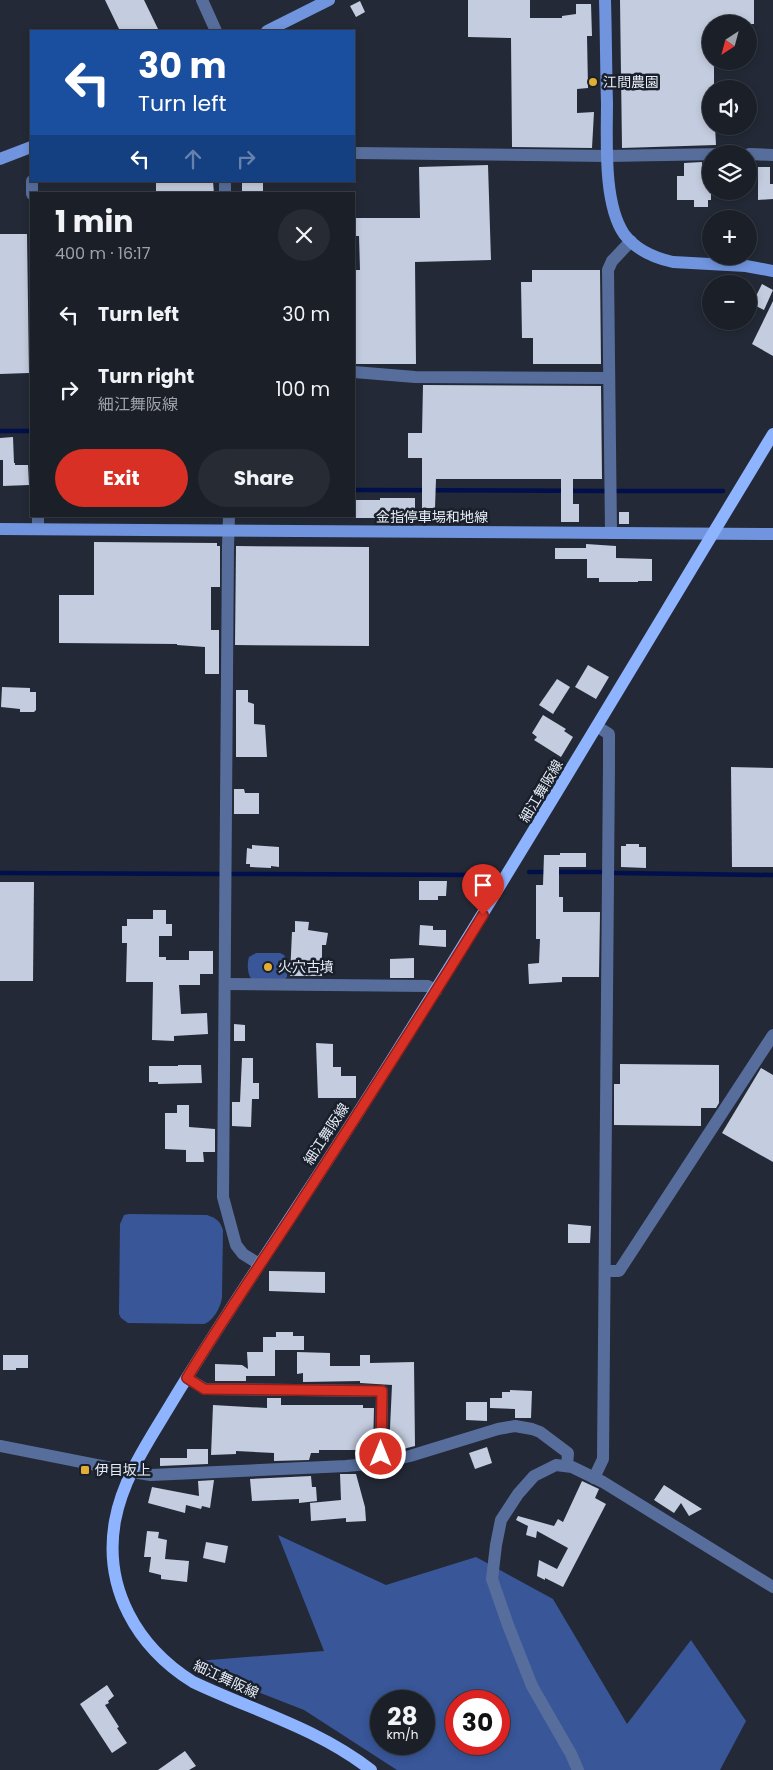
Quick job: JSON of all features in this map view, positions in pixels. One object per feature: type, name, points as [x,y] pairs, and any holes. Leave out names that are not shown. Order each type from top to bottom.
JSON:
[{"type":"main road","points":[[269,30],[328,0]]},
{"type":"main road","points":[[606,0],[607,156],[610,191],[615,214],[625,234],[631,241],[651,255],[673,262],[746,266],[773,271]]},
{"type":"main road","points":[[0,159],[30,151]]},
{"type":"main road","name":"細江舞阪線","points":[[370,1770],[339,1747],[321,1737],[193,1682],[153,1650],[133,1622],[119,1590],[113,1557],[118,1506],[132,1472],[222,1319],[436,991],[598,727],[773,434]]},
{"type":"main road","name":"金指停車場和地線","points":[[0,529],[38,523],[228,531],[773,534]]},
{"type":"street","points":[[202,0],[216,30]]},
{"type":"street","points":[[355,153],[607,156],[702,154]]},
{"type":"street","points":[[757,154],[773,155]]},
{"type":"street","points":[[611,533],[608,270],[612,261],[631,241]]},
{"type":"street","points":[[355,372],[416,377],[609,378]]},
{"type":"street","points":[[229,517],[223,1197],[236,1245],[244,1254],[259,1264]]},
{"type":"street","points":[[594,1478],[604,1459],[609,734],[598,727]]},
{"type":"street","points":[[225,984],[428,986],[436,991]]},
{"type":"street","points":[[605,1271],[619,1271],[773,1035]]},
{"type":"street","points":[[187,1378],[204,1389],[382,1391],[381,1454],[383,1462]]},
{"type":"street","points":[[0,1446],[151,1475],[346,1466],[383,1462],[410,1456],[498,1429],[515,1426],[540,1432],[568,1454],[567,1466]]},
{"type":"street","points":[[578,1770],[571,1754],[532,1686],[492,1579],[501,1520],[518,1494],[534,1476],[556,1465],[572,1466],[773,1587]]},
{"type":"shaded area","points":[[256,953],[280,953],[284,955],[288,962],[287,977],[284,980],[252,980],[248,972],[248,960],[249,957]]},
{"type":"shaded area","points":[[124,1215],[207,1215],[219,1222],[223,1230],[222,1297],[216,1313],[210,1320],[204,1324],[128,1323],[121,1318],[119,1314],[120,1224]]},
{"type":"shaded area","points":[[278,1535],[386,1585],[476,1557],[553,1599],[627,1724],[691,1640],[746,1721],[720,1770],[397,1770],[374,1755],[435,1755],[435,1690],[370,1690],[370,1753],[304,1710],[206,1672],[197,1661],[324,1651]]},
{"type":"building","points":[[105,0],[144,0],[159,30],[120,30]]},
{"type":"building","points":[[468,0],[530,0],[530,18],[562,18],[562,16],[576,14],[576,4],[591,4],[592,36],[587,36],[588,88],[577,89],[577,113],[594,112],[592,148],[512,147],[511,38],[468,37]]},
{"type":"building","points":[[620,0],[754,0],[754,15],[702,15],[702,70],[714,70],[714,80],[702,80],[702,135],[715,135],[716,145],[622,148]]},
{"type":"building","points":[[360,1],[365,12],[356,17],[350,6]]},
{"type":"building","points":[[702,162],[702,200],[708,200],[708,207],[694,207],[694,200],[677,200],[677,176],[684,176],[684,163]]},
{"type":"building","points":[[488,165],[491,260],[415,262],[416,364],[355,364],[355,270],[360,270],[359,236],[355,236],[355,218],[420,218],[419,167]]},
{"type":"building","points":[[758,167],[770,167],[770,184],[773,184],[773,199],[758,200]]},
{"type":"building","points":[[156,182],[213,182],[214,192],[156,192]]},
{"type":"building","points":[[242,182],[263,182],[263,192],[242,192]]},
{"type":"building","points":[[0,234],[27,234],[29,373],[0,374]]},
{"type":"building","points":[[532,270],[600,270],[601,364],[533,364],[533,338],[522,338],[521,282],[532,282]]},
{"type":"building","points":[[762,284],[773,290],[764,310],[757,306],[757,294]]},
{"type":"building","points":[[773,301],[773,356],[752,344]]},
{"type":"building","points":[[423,385],[601,386],[602,479],[573,479],[573,504],[579,504],[579,522],[561,522],[561,479],[436,479],[435,508],[422,508],[422,458],[408,458],[408,433],[422,433]]},
{"type":"building","points":[[13,437],[14,463],[15,465],[28,465],[29,485],[3,486],[3,460],[0,460],[0,438]]},
{"type":"building","points":[[380,498],[415,498],[415,518],[354,518],[355,500],[380,500]]},
{"type":"building","points":[[619,512],[629,512],[629,524],[619,524]]},
{"type":"building","points":[[94,542],[217,543],[217,546],[220,546],[220,587],[211,587],[211,630],[219,630],[219,674],[205,674],[205,647],[177,644],[59,643],[59,595],[94,595]]},
{"type":"building","points":[[586,544],[616,546],[616,558],[652,559],[652,581],[599,582],[599,578],[587,578],[587,559],[555,559],[555,548],[586,548]]},
{"type":"building","points":[[236,546],[369,547],[369,646],[235,645]]},
{"type":"building","points":[[588,665],[609,677],[596,699],[575,687]]},
{"type":"building","points":[[557,679],[570,687],[553,714],[539,705]]},
{"type":"building","points":[[2,687],[30,688],[30,692],[36,692],[36,710],[34,712],[20,712],[20,709],[1,707]]},
{"type":"building","points":[[236,690],[248,690],[248,702],[254,704],[254,724],[265,725],[267,757],[236,757]]},
{"type":"building","points":[[543,715],[566,729],[564,731],[573,737],[561,757],[534,740],[537,737],[532,733]]},
{"type":"building","points":[[731,767],[773,768],[773,867],[732,867]]},
{"type":"building","points":[[234,789],[244,789],[245,793],[259,793],[259,814],[234,814]]},
{"type":"building","points":[[626,844],[639,844],[639,847],[646,847],[646,868],[621,867],[621,846],[626,846]]},
{"type":"building","points":[[252,845],[279,847],[279,867],[250,867],[250,864],[246,864],[247,848],[252,849]]},
{"type":"building","points":[[560,853],[586,853],[586,867],[559,867],[559,897],[563,897],[563,912],[600,912],[599,977],[562,977],[562,982],[529,984],[528,964],[539,963],[540,939],[536,939],[536,885],[543,885],[544,855],[560,855]]},
{"type":"building","points":[[419,881],[447,881],[446,896],[438,896],[438,900],[419,900]]},
{"type":"building","points":[[0,882],[34,882],[33,981],[0,981]]},
{"type":"building","points":[[153,910],[166,910],[166,924],[172,924],[172,936],[159,936],[159,957],[166,957],[166,960],[189,960],[189,951],[213,951],[213,974],[200,974],[200,985],[179,985],[181,1014],[207,1013],[208,1034],[174,1036],[174,1041],[152,1040],[153,982],[126,982],[127,943],[122,943],[122,926],[127,926],[127,919],[153,919]]},
{"type":"building","points":[[295,921],[309,922],[308,930],[328,933],[326,945],[322,945],[322,976],[290,976],[292,932],[295,932]]},
{"type":"building","points":[[420,925],[433,926],[433,930],[446,930],[446,947],[419,945]]},
{"type":"building","points":[[414,958],[414,978],[390,978],[390,959]]},
{"type":"building","points":[[234,1024],[245,1025],[245,1041],[234,1041]]},
{"type":"building","points":[[316,1043],[333,1044],[333,1067],[341,1067],[341,1076],[356,1076],[356,1098],[318,1098]]},
{"type":"building","points":[[242,1058],[253,1058],[253,1083],[259,1083],[259,1099],[252,1099],[251,1127],[232,1126],[232,1102],[240,1102]]},
{"type":"building","points":[[620,1064],[719,1065],[719,1103],[716,1108],[701,1108],[701,1126],[614,1125],[614,1084],[620,1084]]},
{"type":"building","points":[[201,1065],[202,1083],[158,1084],[158,1082],[149,1082],[149,1066]]},
{"type":"building","points":[[761,1068],[773,1075],[773,1162],[722,1133]]},
{"type":"building","points":[[177,1105],[189,1105],[189,1127],[215,1129],[215,1152],[203,1152],[204,1162],[186,1162],[186,1150],[165,1149],[165,1113],[177,1113]]},
{"type":"building","points":[[568,1224],[591,1226],[590,1243],[568,1243]]},
{"type":"building","points":[[269,1271],[325,1272],[325,1293],[269,1291]]},
{"type":"building","points":[[276,1332],[293,1332],[293,1336],[304,1336],[304,1350],[275,1350],[275,1376],[246,1376],[246,1381],[215,1381],[215,1364],[242,1365],[248,1369],[247,1352],[263,1352],[263,1337],[276,1337]]},
{"type":"building","points":[[297,1352],[330,1353],[330,1366],[360,1366],[360,1355],[370,1355],[370,1363],[414,1362],[415,1446],[391,1452],[389,1450],[392,1385],[360,1383],[360,1381],[303,1382],[303,1373],[297,1374]]},
{"type":"building","points":[[3,1355],[28,1355],[28,1368],[3,1370]]},
{"type":"building","points":[[510,1390],[532,1391],[531,1418],[515,1418],[515,1409],[490,1408],[490,1398],[502,1398],[502,1392],[510,1392]]},
{"type":"building","points":[[267,1398],[281,1398],[281,1405],[363,1405],[363,1408],[374,1408],[373,1450],[319,1450],[319,1453],[311,1453],[309,1460],[274,1461],[274,1453],[236,1451],[236,1454],[211,1455],[213,1405],[267,1408]]},
{"type":"building","points":[[466,1402],[487,1402],[487,1421],[466,1420]]},
{"type":"building","points":[[487,1447],[492,1463],[475,1469],[469,1453]]},
{"type":"building","points":[[187,1449],[208,1449],[208,1464],[160,1466],[160,1458],[187,1458]]},
{"type":"building","points":[[340,1474],[356,1474],[365,1507],[366,1521],[346,1522],[346,1518],[311,1521],[310,1503],[341,1500]]},
{"type":"building","points":[[311,1476],[312,1487],[316,1487],[317,1501],[299,1503],[299,1499],[252,1501],[250,1479]]},
{"type":"building","points":[[214,1480],[210,1508],[202,1506],[201,1509],[186,1505],[185,1513],[148,1503],[152,1487],[199,1496],[198,1481]]},
{"type":"building","points":[[582,1481],[599,1489],[595,1498],[606,1504],[563,1587],[537,1576],[539,1560],[557,1569],[568,1548],[537,1531],[536,1538],[526,1535],[528,1526],[516,1520],[518,1516],[554,1526],[558,1519],[563,1522]]},
{"type":"building","points":[[664,1485],[702,1509],[689,1516],[681,1503],[674,1513],[654,1500]]},
{"type":"building","points":[[147,1531],[159,1532],[158,1538],[167,1540],[165,1559],[189,1561],[187,1582],[161,1579],[161,1575],[149,1572],[151,1557],[144,1557]]},
{"type":"building","points":[[206,1542],[228,1546],[225,1563],[203,1558]]},
{"type":"building","points":[[107,1685],[114,1696],[105,1705],[127,1743],[112,1753],[80,1704]]},
{"type":"building","points":[[185,1751],[196,1766],[189,1770],[158,1770]]},
{"type":"waterway","points":[[0,431],[30,431]]},
{"type":"waterway","points":[[355,490],[608,491]]},
{"type":"waterway","points":[[614,491],[723,491]]},
{"type":"waterway","points":[[529,872],[602,872]]},
{"type":"waterway","points":[[0,873],[219,874]]},
{"type":"waterway","points":[[614,873],[773,875]]},
{"type":"waterway","points":[[232,874],[490,875]]},
{"type":"place","name":"江間農園","points":[[593,82]]},
{"type":"place","name":"火穴古墳","points":[[268,967]]},
{"type":"place","name":"伊目坂上","points":[[85,1470]]},
{"type":"route","points":[[381,1454],[382,1391],[204,1389],[187,1378],[227,1312],[293,1214],[483,915]]}]
